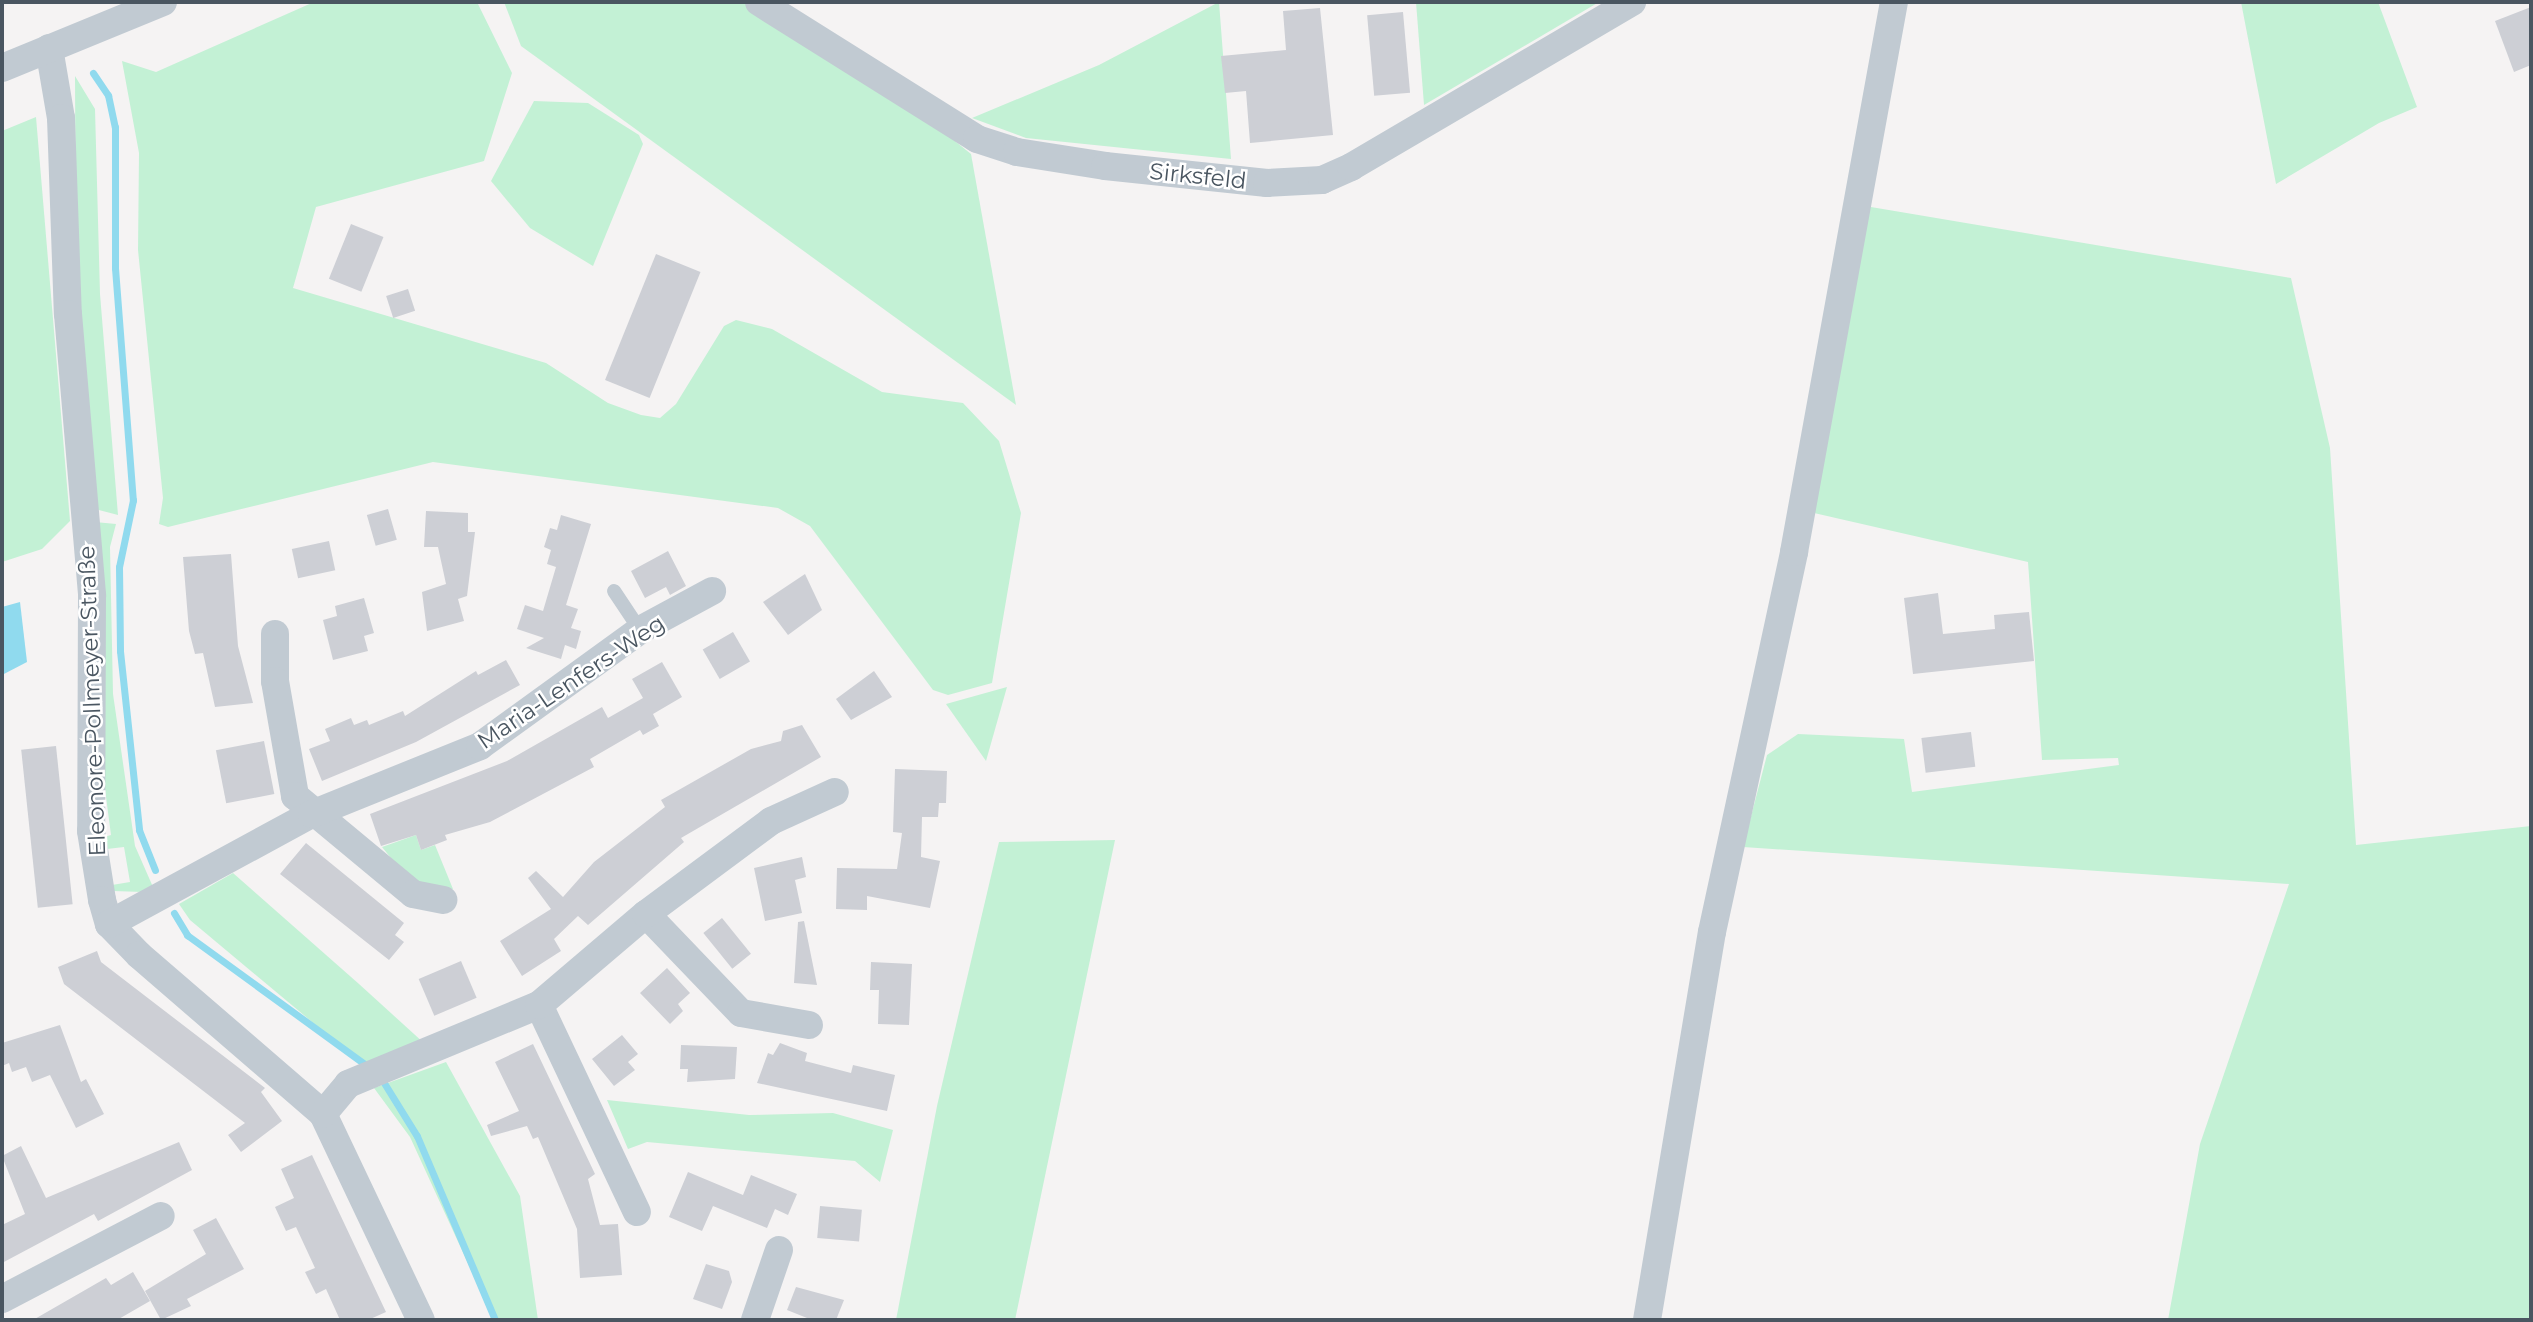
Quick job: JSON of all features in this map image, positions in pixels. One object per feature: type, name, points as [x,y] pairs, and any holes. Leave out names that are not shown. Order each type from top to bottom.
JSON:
[{"type":"street","points":[[2,68],[163,2]]},
{"type":"street","name":"Sirksfeld","points":[[759,2],[977,139],[1017,152],[1105,166],[1267,183],[1322,180],[1351,167],[1632,2]]},
{"type":"street","points":[[1647,1320],[1712,932],[1797,539],[1894,2]]},
{"type":"street","name":"Eleonore-Pollmeyer-Straße","points":[[49,48],[61,118],[68,314],[92,596],[91,831],[109,924]]},
{"type":"street","name":"Maria-Lenfers-Weg","points":[[109,924],[312,814],[480,746],[640,630],[712,591]]},
{"type":"street","points":[[275,634],[275,681],[295,796],[312,814],[413,894],[443,900]]},
{"type":"street","points":[[323,1114],[348,1084],[539,1004],[646,914],[771,821],[835,792]]},
{"type":"street","points":[[646,914],[741,1013],[809,1025]]},
{"type":"street","points":[[109,924],[323,1114],[421,1320]]},
{"type":"street","points":[[539,1004],[637,1212]]},
{"type":"street","points":[[2,1299],[161,1216]]},
{"type":"street","points":[[755,1320],[779,1250]]},
{"type":"lane","points":[[614,591],[640,630]]},
{"type":"green space","points":[[314,2],[477,2],[512,73],[484,161],[316,207],[293,288],[546,363],[608,403],[641,415],[660,418],[676,404],[724,326],[736,320],[772,329],[882,392],[963,403],[999,441],[1021,513],[992,683],[948,695],[933,690],[810,526],[778,508],[433,462],[168,527],[159,524],[163,498],[138,250],[139,153],[122,61],[156,72]]},
{"type":"green space","points":[[504,2],[782,2],[971,154],[1016,405],[521,46]]},
{"type":"green space","points":[[1219,2],[1231,159],[1026,138],[972,118],[1099,65]]},
{"type":"green space","points":[[1416,2],[1599,2],[1424,105]]},
{"type":"green space","points":[[2241,2],[2378,2],[2417,107],[2379,123],[2276,184]]},
{"type":"green space","points":[[75,76],[95,109],[100,294],[118,515],[95,509],[76,293]]},
{"type":"green space","points":[[534,101],[588,103],[639,135],[643,144],[593,266],[530,228],[491,181]]},
{"type":"green space","points":[[36,117],[70,521],[42,549],[2,562],[2,131]]},
{"type":"green space","points":[[1865,206],[2291,278],[2330,448],[2356,845],[2531,826],[2531,1320],[2168,1320],[2200,1144],[2289,884],[1743,847],[1767,755],[1798,734],[1904,739],[1912,792],[2119,765],[2118,758],[2042,760],[2028,562],[1814,513]]},
{"type":"green space","points":[[95,522],[116,524],[110,547],[113,694],[135,846],[153,887],[143,892],[113,891],[112,885],[130,882],[124,847],[107,849],[104,837],[111,835],[99,743]]},
{"type":"green space","points":[[1007,687],[986,761],[946,704]]},
{"type":"green space","points":[[416,835],[421,850],[435,845],[453,889],[413,885],[382,847]]},
{"type":"green space","points":[[1115,840],[1015,1320],[896,1320],[937,1106],[999,842]]},
{"type":"green space","points":[[233,873],[425,1044],[366,1067],[190,920],[179,904]]},
{"type":"green space","points":[[446,1062],[520,1196],[538,1320],[494,1320],[410,1137],[374,1088]]},
{"type":"green space","points":[[607,1100],[749,1115],[833,1113],[893,1130],[880,1182],[855,1161],[647,1142],[628,1149]]},
{"type":"water","points":[[20,602],[27,662],[2,675],[2,607]]},
{"type":"building","points":[[2531,7],[2531,65],[2514,72],[2495,21]]},
{"type":"building","points":[[1320,8],[1333,135],[1250,143],[1246,91],[1225,93],[1221,56],[1286,50],[1283,11]]},
{"type":"building","points":[[1403,12],[1410,93],[1374,96],[1367,15]]},
{"type":"building","points":[[351,224],[383,237],[361,292],[329,279]]},
{"type":"building","points":[[656,254],[701,272],[650,398],[605,380]]},
{"type":"building","points":[[408,289],[415,311],[393,318],[386,296]]},
{"type":"building","points":[[388,509],[397,540],[376,546],[367,515]]},
{"type":"building","points":[[426,511],[468,513],[468,532],[475,532],[467,596],[458,599],[464,621],[427,631],[422,592],[446,584],[438,547],[424,547]]},
{"type":"building","points":[[561,515],[591,524],[566,605],[578,609],[571,628],[581,631],[576,649],[565,645],[561,659],[526,648],[544,638],[517,629],[525,605],[543,611],[556,567],[547,564],[551,550],[544,547],[550,528],[557,530]]},
{"type":"building","points":[[329,541],[335,570],[298,578],[292,549]]},
{"type":"building","points":[[668,551],[686,586],[670,595],[666,587],[645,598],[631,571]]},
{"type":"building","points":[[231,554],[238,646],[253,703],[215,707],[203,653],[195,654],[189,631],[183,557]]},
{"type":"building","points":[[805,574],[822,610],[788,635],[763,602]]},
{"type":"building","points":[[1938,593],[1943,634],[1995,629],[1994,615],[2029,612],[2034,661],[1913,674],[1904,598]]},
{"type":"building","points":[[364,598],[374,633],[364,636],[368,651],[333,660],[323,620],[337,616],[335,606]]},
{"type":"building","points":[[733,632],[750,661],[720,679],[703,650]]},
{"type":"building","points":[[506,660],[520,685],[416,742],[322,781],[309,749],[330,741],[325,729],[351,718],[354,725],[367,720],[369,725],[403,711],[405,716],[476,671],[478,675]]},
{"type":"building","points":[[662,662],[682,697],[653,714],[659,726],[643,735],[640,730],[590,759],[594,767],[490,822],[445,835],[447,840],[421,850],[416,835],[381,846],[370,814],[507,761],[602,707],[608,718],[643,698],[632,679]]},
{"type":"building","points":[[874,671],[892,697],[851,720],[836,699]]},
{"type":"building","points":[[802,725],[821,757],[681,838],[684,842],[588,925],[578,916],[554,939],[561,951],[522,976],[500,941],[551,909],[528,878],[536,871],[563,897],[594,862],[665,807],[661,800],[751,749],[781,741],[783,731]]},
{"type":"building","points":[[1971,732],[1975,767],[1926,773],[1921,738]]},
{"type":"building","points":[[264,741],[274,794],[226,803],[216,750]]},
{"type":"building","points":[[56,746],[73,904],[38,908],[21,750]]},
{"type":"building","points":[[895,769],[947,771],[946,803],[939,803],[938,817],[922,817],[921,857],[940,861],[930,908],[867,896],[867,910],[836,909],[837,868],[897,869],[902,833],[893,832]]},
{"type":"building","points":[[306,843],[404,923],[395,935],[404,942],[389,960],[280,874]]},
{"type":"building","points":[[802,857],[806,877],[795,880],[802,913],[765,921],[754,868]]},
{"type":"building","points":[[722,918],[751,954],[732,969],[703,933]]},
{"type":"building","points":[[804,921],[817,985],[794,983],[798,922]]},
{"type":"building","points":[[97,951],[101,962],[265,1088],[261,1092],[282,1121],[241,1152],[228,1135],[245,1123],[64,984],[58,967]]},
{"type":"building","points":[[461,961],[477,998],[434,1016],[419,979]]},
{"type":"building","points":[[871,962],[912,964],[909,1025],[878,1024],[879,990],[870,990]]},
{"type":"building","points":[[667,968],[690,993],[678,1004],[683,1011],[670,1024],[640,993]]},
{"type":"building","points":[[60,1025],[81,1082],[86,1079],[104,1114],[76,1128],[50,1075],[32,1082],[26,1067],[12,1072],[9,1063],[2,1066],[2,1043]]},
{"type":"building","points":[[622,1035],[638,1054],[628,1062],[635,1070],[614,1086],[592,1059]]},
{"type":"building","points":[[780,1043],[807,1053],[805,1061],[851,1073],[853,1065],[895,1075],[887,1111],[757,1083],[768,1053],[773,1055]]},
{"type":"building","points":[[533,1044],[595,1174],[588,1179],[600,1225],[618,1224],[622,1275],[580,1278],[577,1229],[538,1137],[533,1139],[527,1126],[491,1136],[487,1125],[519,1111],[495,1062]]},
{"type":"building","points":[[681,1045],[737,1047],[735,1079],[687,1082],[688,1069],[680,1069]]},
{"type":"building","points":[[179,1142],[192,1170],[98,1221],[94,1214],[2,1263],[2,1225],[25,1214],[2,1156],[21,1146],[46,1198]]},
{"type":"building","points":[[312,1155],[386,1312],[368,1320],[340,1320],[326,1289],[316,1294],[305,1272],[315,1268],[296,1227],[286,1231],[275,1207],[294,1198],[281,1169]]},
{"type":"building","points":[[688,1172],[743,1195],[751,1175],[797,1194],[788,1215],[775,1209],[767,1228],[713,1206],[702,1231],[669,1217]]},
{"type":"building","points":[[820,1206],[862,1210],[859,1242],[817,1238]]},
{"type":"building","points":[[216,1218],[244,1269],[187,1299],[191,1306],[161,1320],[145,1291],[206,1254],[193,1230]]},
{"type":"building","points":[[706,1264],[729,1271],[732,1282],[722,1309],[693,1299]]},
{"type":"building","points":[[133,1272],[150,1301],[117,1320],[33,1320],[106,1278],[111,1285]]},
{"type":"building","points":[[796,1287],[844,1300],[836,1320],[812,1320],[787,1310]]},
{"type":"waterway","points":[[93,73],[108,95],[115,127],[115,268],[133,500],[119,567],[120,651],[139,830],[155,870]]},
{"type":"waterway","points":[[174,913],[187,935],[370,1068]]},
{"type":"waterway","points":[[381,1078],[417,1136],[495,1320]]}]
